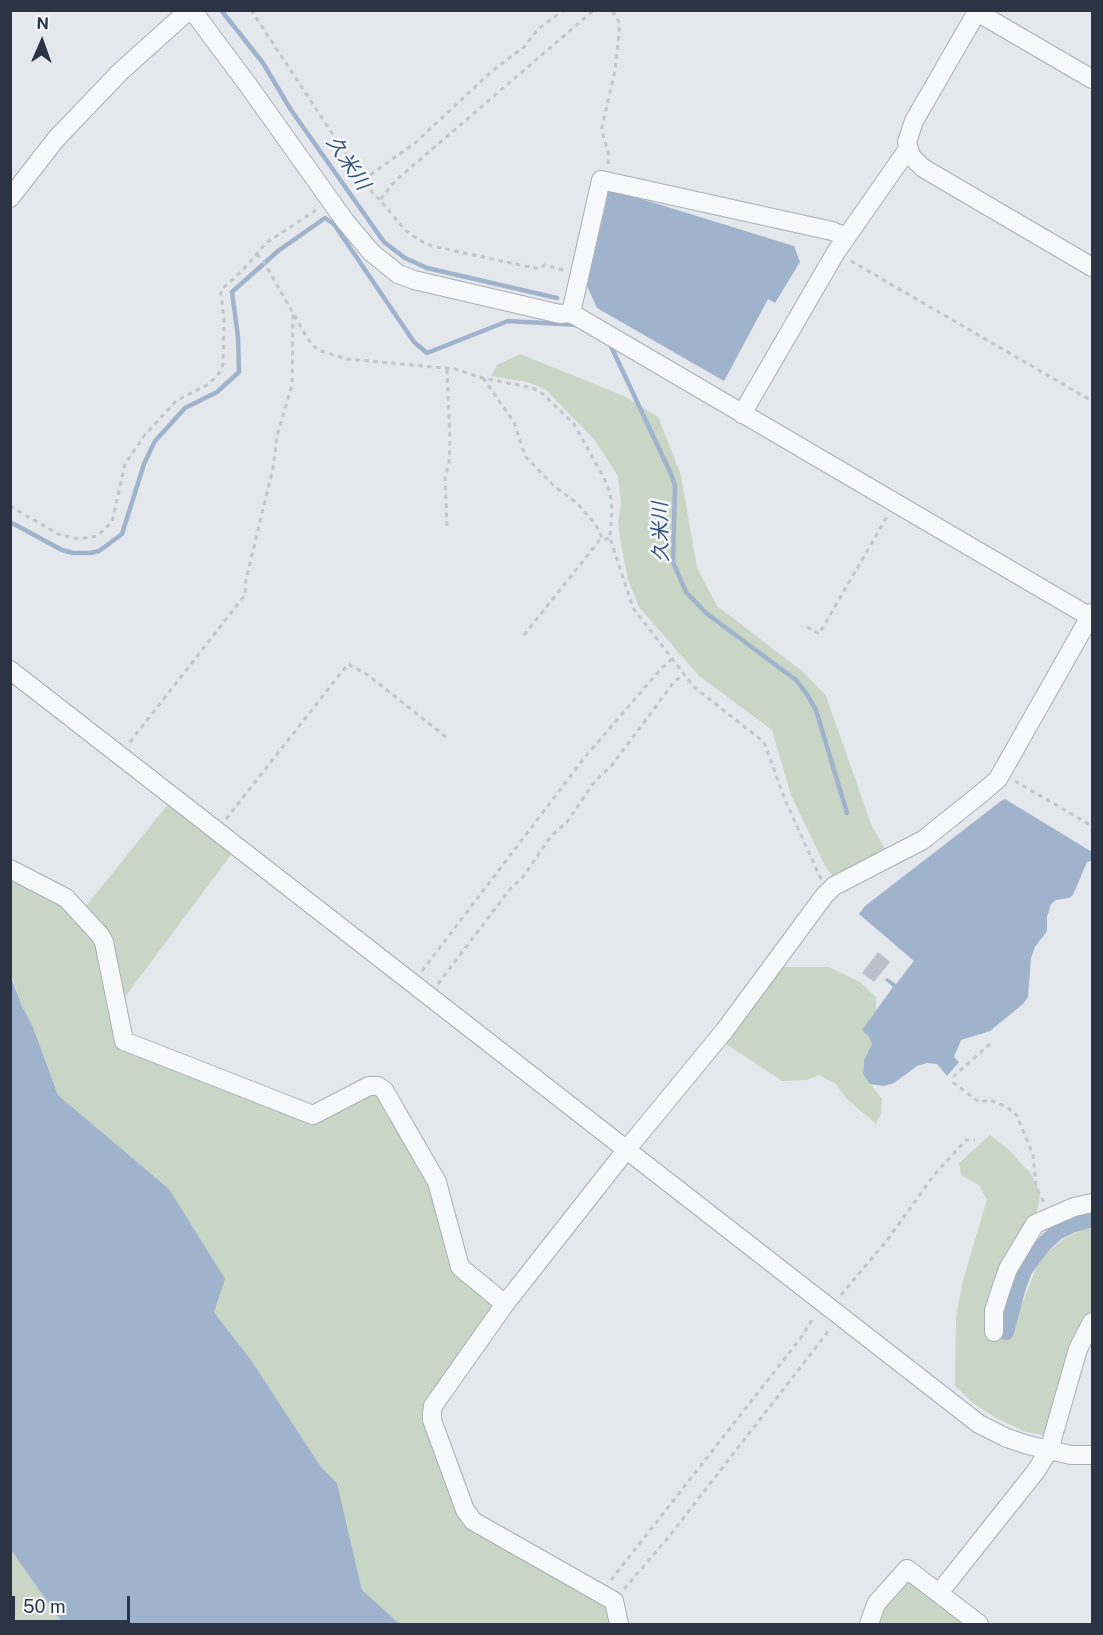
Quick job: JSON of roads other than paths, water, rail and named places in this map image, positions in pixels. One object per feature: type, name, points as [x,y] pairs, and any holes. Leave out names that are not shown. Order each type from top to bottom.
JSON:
[{"type":"street","points":[[10,198],[56,139],[120,72],[190,10],[330,201],[371,252],[398,274],[414,280],[560,314],[572,313],[894,503],[1092,616],[998,779],[923,840],[866,868],[827,892],[725,1030],[627,1149],[505,1304],[434,1406],[432,1420],[465,1510],[473,1521],[607,1598],[619,1624]]},
{"type":"street","points":[[1092,79],[978,11],[914,121],[909,132],[908,149],[914,162],[923,168],[1092,267]]},
{"type":"street","points":[[742,414],[841,245],[908,149]]},
{"type":"street","points":[[572,313],[601,180],[832,231],[841,245]]},
{"type":"street","points":[[11,672],[413,982],[979,1424],[1007,1438],[1049,1450],[1071,1455],[1092,1455]]},
{"type":"street","points":[[10,869],[66,898],[100,935],[104,942],[124,1041],[313,1115],[369,1086],[378,1086],[384,1090],[436,1182],[460,1267],[505,1304]]},
{"type":"street","points":[[994,1332],[994,1311],[1008,1269],[1035,1224],[1050,1216],[1092,1203]]},
{"type":"street","points":[[939,1593],[1036,1471],[1049,1450],[1078,1349],[1092,1322]]},
{"type":"street","points":[[869,1624],[876,1604],[907,1569],[979,1624]]},
{"type":"water","points":[[609,189],[794,246],[800,262],[775,303],[768,299],[724,381],[597,308],[587,286]]},
{"type":"water","points":[[1005,799],[1092,852],[1092,861],[1087,862],[1073,895],[1056,900],[1051,904],[1047,917],[1047,931],[1035,947],[1031,958],[1028,997],[1023,1004],[990,1031],[961,1040],[954,1057],[959,1062],[947,1076],[937,1064],[927,1063],[917,1066],[894,1083],[884,1086],[870,1084],[863,1074],[864,1060],[872,1044],[862,1030],[893,987],[885,980],[887,978],[896,984],[914,961],[859,914],[865,906]]},
{"type":"water","points":[[10,975],[33,1027],[58,1095],[169,1189],[225,1279],[214,1312],[251,1360],[321,1467],[337,1483],[362,1590],[400,1624],[63,1624],[11,1550]]},
{"type":"waterway","name":"久米川","points":[[221,10],[263,63],[291,110],[384,242],[405,258],[427,268],[557,298]]},
{"type":"waterway","points":[[10,525],[12,523],[62,550],[73,553],[99,551],[122,534],[144,464],[155,441],[185,408],[217,392],[239,372],[238,337],[232,292],[278,251],[325,218],[334,224],[414,342],[427,353],[508,321],[578,325]]},
{"type":"waterway","name":"久米川","points":[[609,342],[675,486],[673,562],[686,592],[706,613],[796,680],[806,693],[816,710],[847,813]]},
{"type":"waterway","points":[[1006,1332],[1018,1287],[1024,1271],[1033,1258],[1057,1232],[1092,1219]]}]
